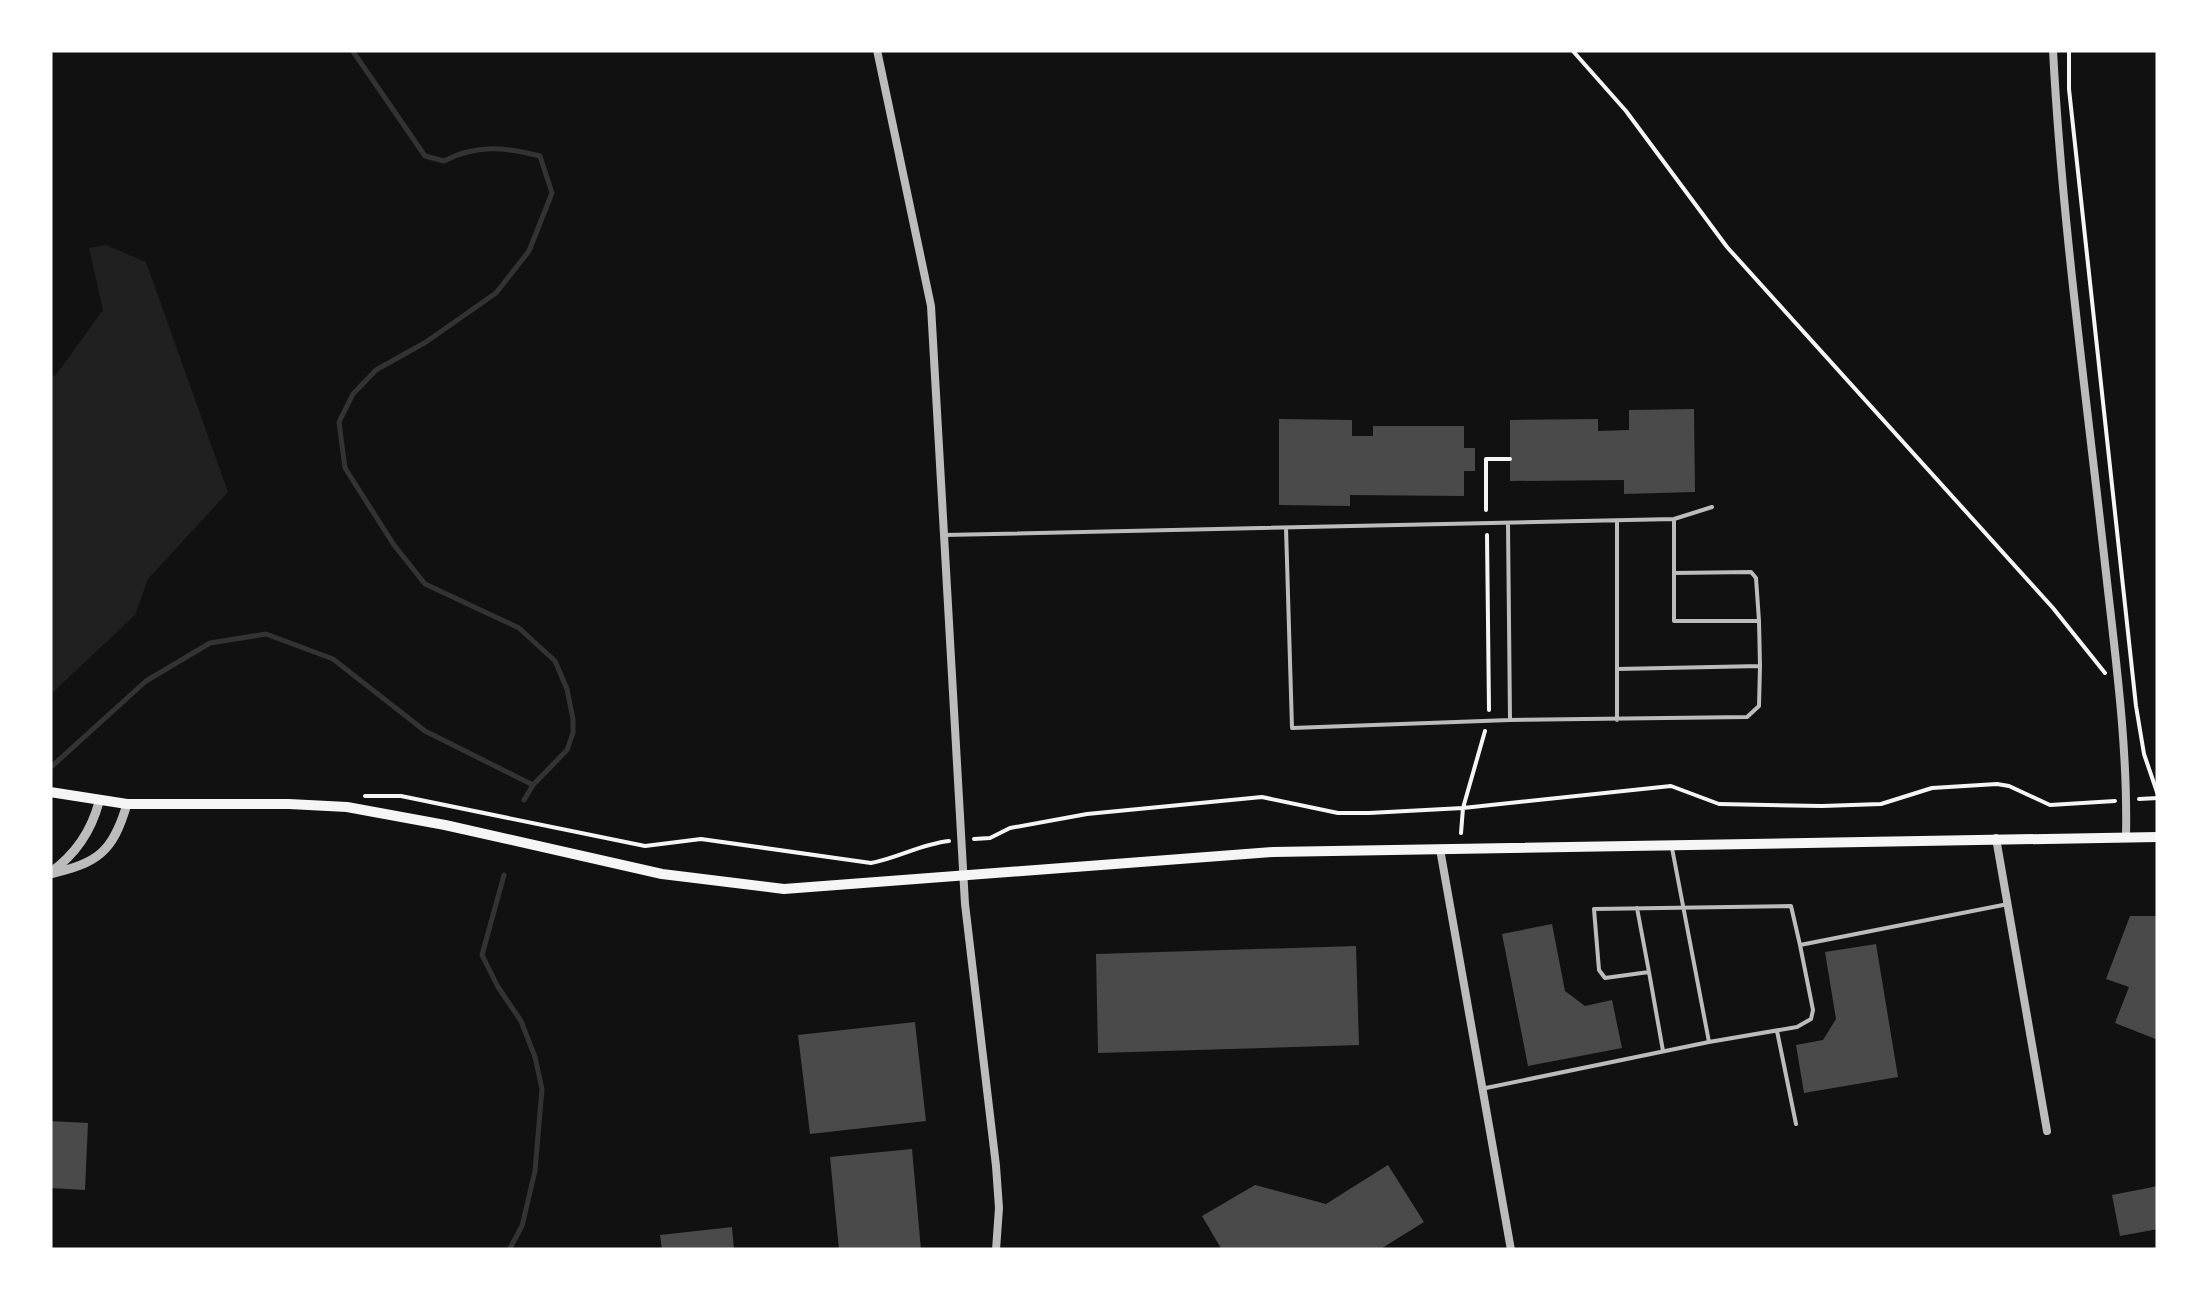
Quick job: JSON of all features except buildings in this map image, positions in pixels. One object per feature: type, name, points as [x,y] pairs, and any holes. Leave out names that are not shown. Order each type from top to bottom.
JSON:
[{"type":"main road","points":[[50,792],[128,804],[347,807],[662,874],[759,887],[819,888],[1218,855],[2158,836]]},
{"type":"street","points":[[877,50],[930,306],[966,904],[999,1208],[996,1250]]},
{"type":"street","points":[[2054,50],[2060,154],[2117,688],[2127,799],[2126,836]]},
{"type":"street","points":[[50,873],[76,850],[87,834],[99,802]]},
{"type":"street","points":[[50,873],[73,869],[103,853],[119,831],[128,804]]},
{"type":"street","points":[[1996,838],[2047,1131]]},
{"type":"street","points":[[1440,848],[1511,1250]]},
{"type":"lane","points":[[944,535],[1674,519],[1712,507]]},
{"type":"lane","points":[[1674,519],[1674,621],[1759,621]]},
{"type":"lane","points":[[1617,521],[1617,720]]},
{"type":"lane","points":[[1508,524],[1510,720]]},
{"type":"lane","points":[[1286,528],[1292,728],[1747,717],[1759,706],[1756,578],[1750,572],[1674,573]]},
{"type":"lane","points":[[1618,669],[1760,666]]},
{"type":"lane","points":[[1672,844],[1709,1042]]},
{"type":"lane","points":[[1800,945],[2008,904]]},
{"type":"lane","points":[[1481,1088],[1776,1032],[1810,1020],[1813,1010],[1792,906],[1594,909],[1599,970],[1605,978],[1649,972]]},
{"type":"lane","points":[[1637,908],[1663,1052]]},
{"type":"lane","points":[[1776,1032],[1796,1124]]},
{"type":"path","points":[[1572,50],[1626,111],[1726,247],[2054,608],[2117,688]]},
{"type":"path","points":[[363,796],[401,796],[645,846],[701,840],[870,863],[888,860],[922,845],[990,838],[1010,828],[1087,814],[1244,798],[1272,798],[1338,813],[1464,808],[1630,793],[1658,786],[1671,786],[1719,804],[1762,807],[1881,804],[1932,788],[1997,784],[2050,804],[2158,796],[2144,754],[2136,706],[2069,88],[2069,50]]},
{"type":"path","points":[[1486,510],[1486,459],[1510,459]]},
{"type":"path","points":[[1486,535],[1490,710]]},
{"type":"path","points":[[1461,833],[1485,731]]},
{"type":"shaded area","points":[[106,245],[146,262],[228,492],[148,579],[135,615],[50,695],[50,377],[56,375],[103,310],[89,248]]},
{"type":"waterway","points":[[352,50],[425,156],[444,161],[491,149],[540,156],[552,193],[529,251],[496,293],[426,342],[376,370],[353,394],[339,422],[345,468],[394,545],[425,584],[519,628],[555,661],[567,689],[573,733],[567,750],[524,800]]},
{"type":"waterway","points":[[50,768],[146,681],[210,643],[266,634],[333,659],[425,731],[533,785]]},
{"type":"waterway","points":[[504,875],[482,955],[521,1021],[542,1089],[535,1171],[522,1226],[509,1250]]}]
